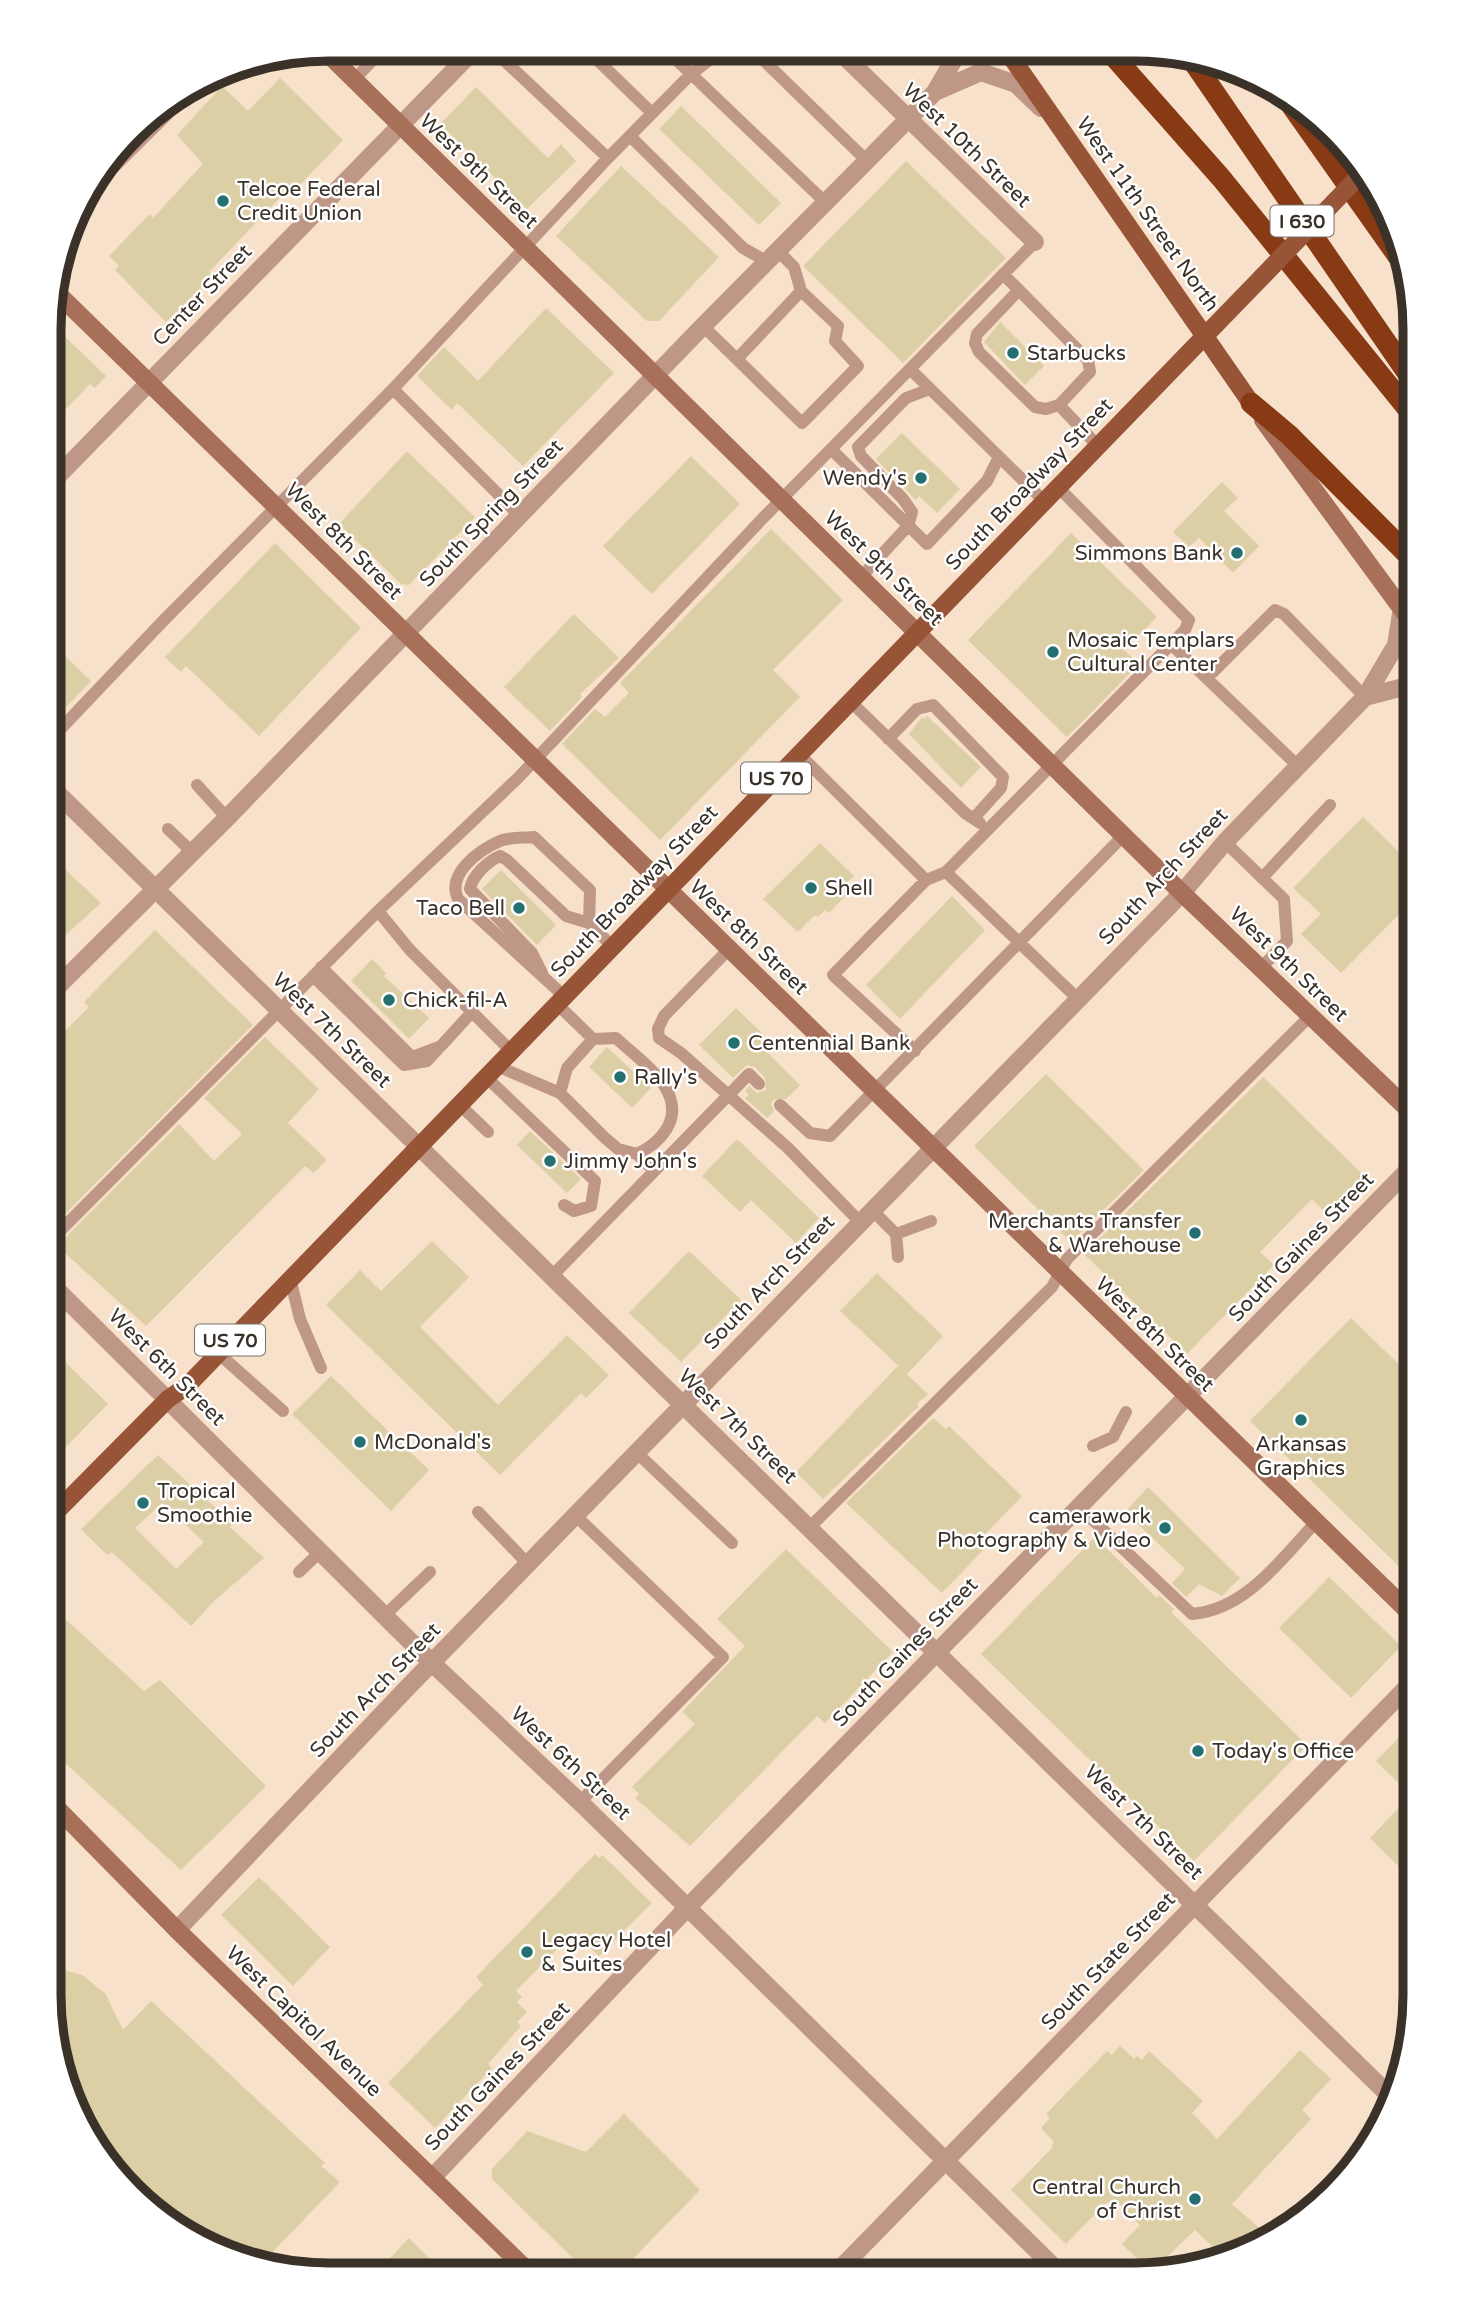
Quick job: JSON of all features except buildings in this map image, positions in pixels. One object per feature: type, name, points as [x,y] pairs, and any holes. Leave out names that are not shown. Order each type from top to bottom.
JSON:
[{"type":"highway","points":[[1118,61],[1222,179],[1403,403]]},
{"type":"highway","name":"I 630","points":[[1198,69],[1403,367]]},
{"type":"highway","name":"I 630","points":[[1302,120],[1389,244]]},
{"type":"highway","points":[[1251,403],[1289,435],[1403,550]]},
{"type":"main road","name":"West 9th Street","points":[[335,61],[1182,892],[1403,1105]]},
{"type":"main road","name":"West 11th Street North","points":[[1014,61],[1251,403]]},
{"type":"main road","name":"South Broadway Street","points":[[61,1507],[168,1399],[187,1385],[1357,178]]},
{"type":"main road","name":"West 8th Street","points":[[64,299],[1403,1607]]},
{"type":"main road","points":[[1251,403],[1402,608]]},
{"type":"main road","name":"West Capitol Avenue","points":[[61,1812],[177,1930],[520,2263]]},
{"type":"street","name":"Center Street","points":[[61,473],[463,61]]},
{"type":"street","name":"West 10th Street","points":[[849,61],[1035,242]]},
{"type":"street","name":"South Spring Street","points":[[935,92],[953,61]]},
{"type":"street","name":"South Spring Street","points":[[61,983],[227,818],[703,326],[826,203],[907,117],[935,92],[973,72],[999,76],[1017,84],[1058,124]]},
{"type":"street","name":"South Arch Street","points":[[177,1930],[682,1404],[1182,892],[1225,842],[1365,697],[1396,645],[1402,608]]},
{"type":"street","points":[[1365,697],[1403,687]]},
{"type":"street","name":"West 7th Street","points":[[61,797],[1385,2091]]},
{"type":"street","name":"South Gaines Street","points":[[432,2178],[688,1908],[1403,1175]]},
{"type":"street","name":"West 6th Street","points":[[61,1294],[384,1616],[580,1802],[1050,2263]]},
{"type":"street","name":"South State Street","points":[[846,2263],[1403,1693]]},
{"type":"lane","points":[[354,80],[372,61]]},
{"type":"lane","points":[[504,61],[608,158]]},
{"type":"lane","points":[[598,61],[652,113]]},
{"type":"lane","points":[[677,61],[826,203]]},
{"type":"lane","points":[[61,732],[393,389],[608,158],[690,75],[708,61]]},
{"type":"lane","points":[[764,61],[866,160]]},
{"type":"lane","points":[[630,136],[743,248],[772,256],[794,267],[801,291],[838,326],[835,341],[858,366],[802,423],[703,326]]},
{"type":"lane","points":[[61,1230],[378,911],[534,760],[782,499],[1035,242]]},
{"type":"lane","points":[[1003,274],[1019,289],[1091,364],[1090,372],[1059,404],[1046,410],[1035,407],[979,352],[975,343],[977,334],[1019,289]]},
{"type":"lane","points":[[737,359],[801,291]]},
{"type":"lane","points":[[910,369],[1044,502]]},
{"type":"lane","points":[[861,577],[908,526],[912,512],[903,499],[860,456],[858,447],[906,398],[930,388]]},
{"type":"lane","points":[[393,389],[520,516]]},
{"type":"lane","points":[[1059,404],[1098,446]]},
{"type":"lane","points":[[831,449],[927,544],[987,481],[999,457]]},
{"type":"lane","points":[[915,1051],[833,975],[926,880],[946,872],[1185,630],[1189,620],[1185,612],[1058,487]]},
{"type":"lane","points":[[1207,678],[1275,610],[1284,614],[1365,697]]},
{"type":"lane","points":[[1171,644],[1298,766]]},
{"type":"lane","points":[[850,701],[965,813],[987,830]]},
{"type":"lane","points":[[888,738],[917,709],[933,705],[1003,777],[1001,788],[974,818]]},
{"type":"lane","points":[[799,754],[926,880]]},
{"type":"lane","points":[[197,785],[227,818]]},
{"type":"lane","points":[[1262,878],[1330,806]]},
{"type":"lane","points":[[169,829],[192,852]]},
{"type":"lane","points":[[780,1105],[810,1133],[830,1136],[1124,835]]},
{"type":"lane","points":[[542,973],[524,962],[458,899],[453,889],[455,879],[463,867],[501,841],[534,837],[590,890],[589,923]]},
{"type":"lane","points":[[1225,842],[1284,899],[1287,942],[1261,968]]},
{"type":"lane","points":[[593,1039],[560,1000],[532,953],[470,889],[470,882],[488,863],[500,856],[566,916],[589,923],[612,946]]},
{"type":"lane","points":[[946,872],[1078,999]]},
{"type":"lane","points":[[378,911],[410,950],[511,1051]]},
{"type":"lane","points":[[729,949],[664,1017],[657,1029],[659,1038],[729,1094],[866,1216],[896,1234]]},
{"type":"lane","points":[[317,972],[404,1065],[427,1061],[472,1012]]},
{"type":"lane","points":[[809,1528],[1052,1287],[1067,1259],[1310,1016]]},
{"type":"lane","points":[[559,1093],[567,1068],[593,1039],[616,1038],[668,1090],[673,1114],[669,1126],[650,1148],[637,1154]]},
{"type":"lane","points":[[491,1071],[559,1093],[611,1143],[637,1154],[654,1171]]},
{"type":"lane","points":[[491,1071],[596,1181],[591,1206],[574,1212],[564,1205]]},
{"type":"lane","points":[[552,1276],[749,1074],[759,1084]]},
{"type":"lane","points":[[459,1104],[488,1132]]},
{"type":"lane","points":[[583,1210],[600,1227]]},
{"type":"lane","points":[[896,1234],[930,1221]]},
{"type":"lane","points":[[896,1234],[898,1257]]},
{"type":"lane","points":[[290,1278],[300,1319],[321,1368]]},
{"type":"lane","points":[[218,1353],[284,1411]]},
{"type":"lane","points":[[1093,1446],[1113,1437],[1126,1412]]},
{"type":"lane","points":[[1113,1437],[1130,1454]]},
{"type":"lane","points":[[636,1452],[732,1543]]},
{"type":"lane","points":[[1079,1507],[1192,1614],[1210,1612],[1232,1604],[1273,1567],[1315,1523]]},
{"type":"lane","points":[[478,1512],[528,1564]]},
{"type":"lane","points":[[575,1515],[723,1657],[580,1802]]},
{"type":"lane","points":[[299,1572],[320,1552]]},
{"type":"lane","points":[[384,1616],[430,1572]]},
{"type":"place","name":"Telcoe Federal Credit Union","points":[[223,201]]},
{"type":"place","name":"Starbucks","points":[[1013,353]]},
{"type":"place","name":"Wendy's","points":[[921,478]]},
{"type":"place","name":"Simmons Bank","points":[[1237,553]]},
{"type":"place","name":"Mosaic Templars Cultural Center","points":[[1053,652]]},
{"type":"place","name":"Shell","points":[[811,888]]},
{"type":"place","name":"Taco Bell","points":[[519,908]]},
{"type":"place","name":"Chick-fil-A","points":[[389,1000]]},
{"type":"place","name":"Centennial Bank","points":[[734,1043]]},
{"type":"place","name":"Rally's","points":[[620,1077]]},
{"type":"place","name":"Jimmy John's","points":[[550,1161]]},
{"type":"place","name":"Merchants Transfer & Warehouse","points":[[1195,1233]]},
{"type":"place","name":"Arkansas Graphics","points":[[1301,1420]]},
{"type":"place","name":"McDonald's","points":[[360,1442]]},
{"type":"place","name":"Tropical Smoothie","points":[[143,1503]]},
{"type":"place","name":"camerawork Photography & Video","points":[[1165,1528]]},
{"type":"place","name":"Today's Office","points":[[1198,1751]]},
{"type":"place","name":"Legacy Hotel & Suites","points":[[527,1952]]},
{"type":"place","name":"Central Church of Christ","points":[[1195,2199]]}]
